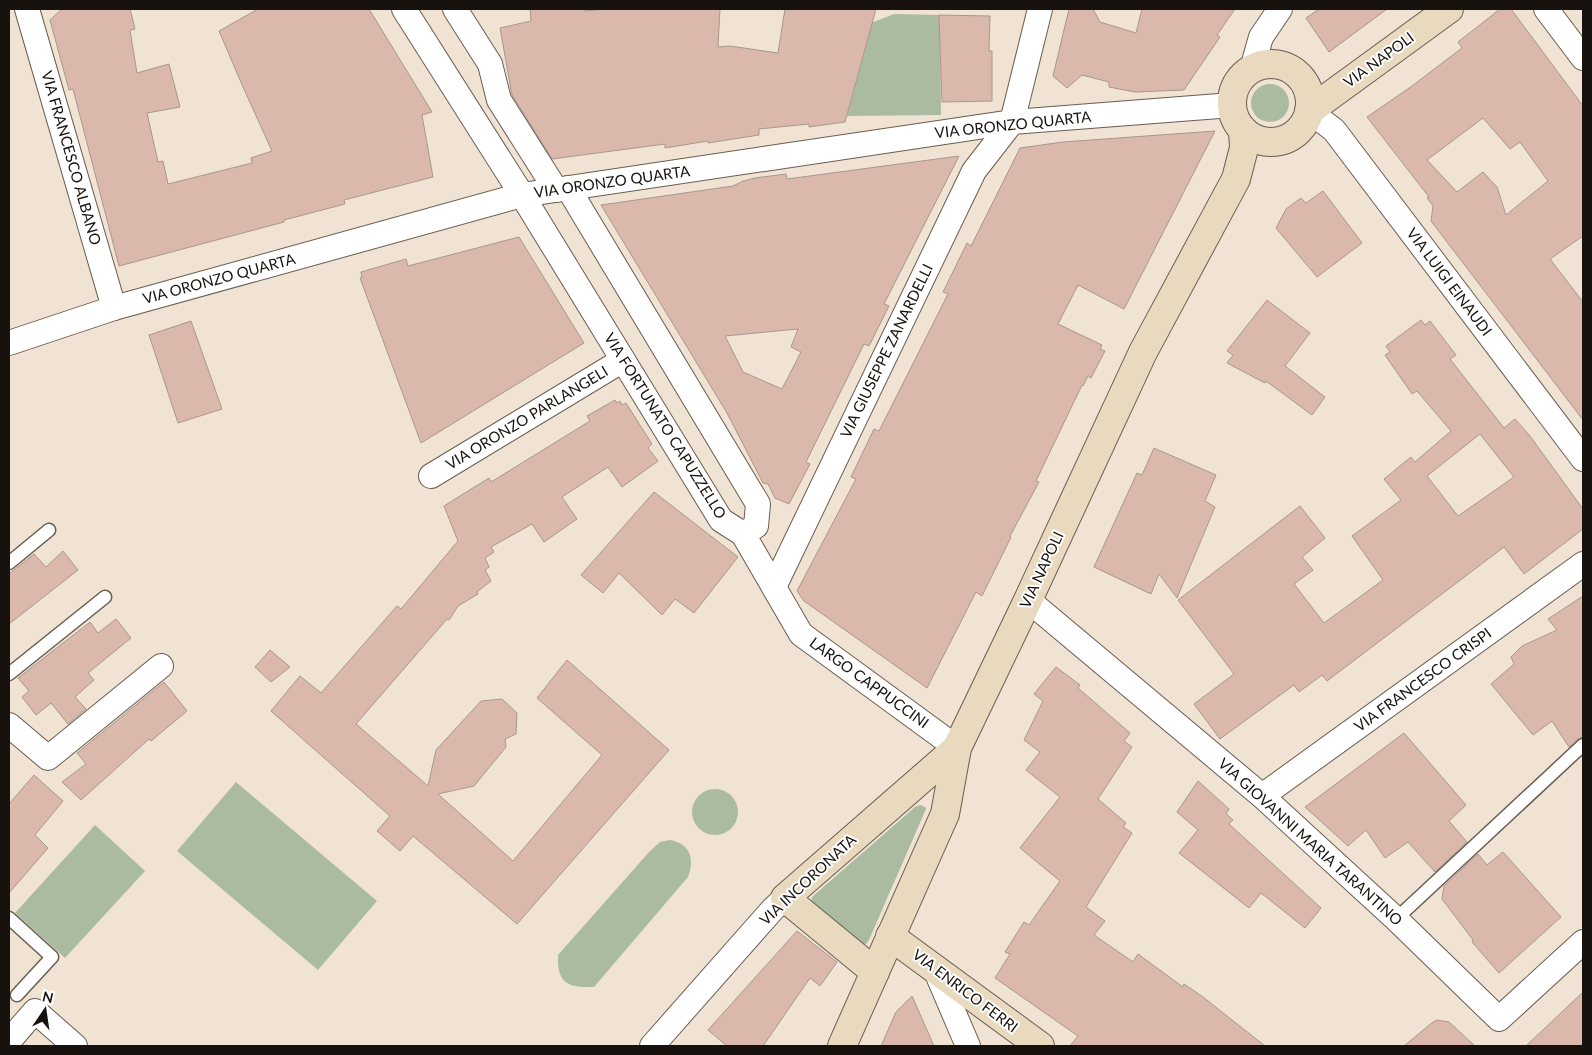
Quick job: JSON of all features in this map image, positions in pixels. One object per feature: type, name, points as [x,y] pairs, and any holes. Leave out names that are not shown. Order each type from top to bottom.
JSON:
[{"type":"main road","name":"VIA NAPOLI","points":[[1309,111],[1449,9]]},
{"type":"main road","points":[[1264,65],[1277,65],[1299,76],[1306,87],[1310,99],[1309,111],[1299,131],[1290,137],[1279,141],[1266,142],[1254,138],[1243,130],[1234,114],[1232,105],[1233,94],[1237,84],[1252,69],[1264,65]]},
{"type":"main road","name":"VIA NAPOLI","points":[[842,1046],[945,814],[957,748],[1143,352],[1236,179],[1244,148],[1243,130]]},
{"type":"main road","name":"VIA NAPOLI","points":[[1236,179],[1279,141]]},
{"type":"main road","name":"VIA INCORONATA","points":[[784,898],[957,748]]},
{"type":"main road","points":[[784,898],[875,972]]},
{"type":"main road","name":"VIA ENRICO FERRI","points":[[890,936],[1040,1046]]},
{"type":"street","name":"VIA FRANCESCO ALBANO","points":[[27,9],[114,308]]},
{"type":"street","name":"VIA FORTUNATO CAPUZZELLO","points":[[404,9],[522,195],[721,520],[743,534]]},
{"type":"street","points":[[456,9],[490,64],[499,100],[562,189],[758,504],[756,526],[743,534]]},
{"type":"street","points":[[1012,122],[1040,9]]},
{"type":"street","points":[[1252,69],[1261,37],[1280,9]]},
{"type":"street","points":[[1546,9],[1583,58]]},
{"type":"street","name":"VIA ORONZO QUARTA","points":[[9,342],[114,308],[522,195],[1012,122],[1232,105]]},
{"type":"street","name":"VIA LUIGI EINAUDI","points":[[1309,111],[1334,130],[1583,459]]},
{"type":"street","name":"VIA GIUSEPPE ZANARDELLI","points":[[774,587],[974,171],[1012,122]]},
{"type":"street","name":"VIA ORONZO PARLANGELI","points":[[431,476],[623,360]]},
{"type":"street","name":"LARGO CAPPUCCINI","points":[[743,534],[801,634],[957,748]]},
{"type":"street","name":"VIA FRANCESCO CRISPI","points":[[1262,796],[1583,564]]},
{"type":"street","name":"VIA GIOVANNI MARIA TARANTINO","points":[[1028,600],[1262,796],[1396,919],[1499,1018],[1583,942]]},
{"type":"street","points":[[9,725],[48,758],[161,666]]},
{"type":"street","name":"VIA INCORONATA","points":[[652,1046],[784,898]]},
{"type":"street","points":[[935,969],[968,1046]]},
{"type":"street","points":[[9,1041],[35,1011],[75,1046]]},
{"type":"lane","points":[[9,562],[49,530]]},
{"type":"lane","points":[[9,674],[106,596]]},
{"type":"lane","points":[[1396,919],[1583,745]]},
{"type":"lane","points":[[9,918],[52,957],[17,995]]},
{"type":"green space","points":[[894,14],[940,15],[941,115],[847,116],[871,23]]},
{"type":"green space","points":[[1270,84],[1284,89],[1289,103],[1284,117],[1270,122],[1256,117],[1251,103],[1256,89]]},
{"type":"green space","points":[[236,782],[377,901],[318,970],[177,851]]},
{"type":"green space","points":[[715,789],[728,793],[734,799],[738,812],[734,825],[728,831],[715,835],[702,831],[696,825],[692,812],[696,799],[702,793]]},
{"type":"green space","points":[[920,805],[926,809],[869,940],[863,945],[811,902],[812,897],[915,807]]},
{"type":"green space","points":[[95,825],[145,871],[65,958],[15,913]]},
{"type":"green space","points":[[670,840],[682,845],[689,853],[691,864],[688,877],[594,987],[570,985],[562,978],[559,972],[558,955],[650,851],[660,842]]},
{"type":"building","points":[[62,9],[130,9],[135,29],[130,30],[137,73],[169,64],[180,107],[147,113],[158,162],[163,161],[168,184],[252,163],[251,158],[272,151],[219,31],[258,9],[369,9],[432,112],[422,115],[433,177],[344,200],[345,204],[284,220],[284,222],[119,266],[73,89],[69,90],[50,20]]},
{"type":"building","points":[[530,9],[583,9],[584,11],[607,9],[720,9],[718,47],[730,46],[778,53],[785,9],[876,9],[845,122],[809,127],[809,124],[759,129],[759,135],[708,143],[708,141],[665,148],[665,144],[552,159],[512,95],[500,28],[531,21]]},
{"type":"building","points":[[1069,9],[1093,9],[1100,22],[1136,33],[1142,9],[1235,9],[1217,35],[1220,37],[1184,90],[1135,92],[1109,87],[1109,82],[1082,75],[1067,88],[1053,76]]},
{"type":"building","points":[[1319,9],[1387,9],[1329,52],[1306,18]]},
{"type":"building","points":[[1500,9],[1511,9],[1583,106],[1583,236],[1550,259],[1583,302],[1583,420],[1431,221],[1433,206],[1427,198],[1429,197],[1367,117],[1462,48],[1458,42]],"holes":[[[1483,118],[1510,149],[1520,142],[1548,181],[1506,215],[1497,187],[1483,172],[1457,192],[1427,160]]]},
{"type":"building","points":[[939,15],[990,16],[989,51],[992,51],[992,101],[942,102]]},
{"type":"building","points":[[1215,131],[1124,309],[1078,285],[1058,324],[1102,345],[1100,349],[1105,351],[1091,378],[1088,376],[1082,385],[1036,481],[1039,482],[1010,536],[982,596],[976,592],[927,688],[804,601],[797,591],[856,479],[851,477],[874,429],[879,431],[948,294],[943,292],[967,243],[971,246],[1020,148],[1063,142]]},
{"type":"building","points":[[959,156],[884,304],[889,306],[869,346],[864,344],[806,462],[810,464],[789,504],[775,498],[768,484],[763,483],[727,413],[601,205],[733,186],[755,178],[786,174],[787,179]],"holes":[[[798,329],[791,347],[801,352],[782,389],[743,372],[725,336]]]},
{"type":"building","points":[[1323,191],[1362,243],[1317,277],[1276,228],[1286,209],[1301,198],[1306,203]]},
{"type":"building","points":[[519,237],[584,343],[421,443],[360,278],[362,277],[361,272],[406,259],[408,266]]},
{"type":"building","points":[[1267,300],[1310,333],[1285,366],[1325,397],[1312,415],[1266,381],[1265,383],[1227,363],[1233,355],[1227,351]]},
{"type":"building","points":[[1421,320],[1425,325],[1430,321],[1456,355],[1450,359],[1504,428],[1515,419],[1530,436],[1583,509],[1583,529],[1524,574],[1504,547],[1327,681],[1322,675],[1299,692],[1294,685],[1220,739],[1194,704],[1234,674],[1178,600],[1300,506],[1325,538],[1302,557],[1313,570],[1294,584],[1324,623],[1383,580],[1352,536],[1401,500],[1384,479],[1411,457],[1415,462],[1451,431],[1417,391],[1412,394],[1385,355],[1390,352],[1386,346]],"holes":[[[1480,434],[1514,477],[1458,516],[1427,476]]]},
{"type":"building","points":[[191,321],[222,409],[178,423],[149,335]]},
{"type":"building","points":[[615,400],[617,403],[620,401],[622,405],[626,403],[652,444],[648,448],[658,461],[622,487],[608,467],[562,497],[577,519],[544,542],[532,524],[491,547],[494,552],[485,558],[489,567],[485,570],[491,581],[477,592],[478,594],[458,606],[449,620],[447,619],[356,724],[428,786],[436,750],[481,701],[502,699],[517,713],[516,734],[505,739],[506,747],[474,786],[438,794],[513,861],[602,755],[537,698],[567,660],[669,750],[517,924],[413,836],[400,851],[377,831],[390,816],[271,711],[300,676],[321,693],[397,606],[401,609],[458,541],[444,506],[489,478],[491,482],[590,421],[587,416]]},
{"type":"building","points":[[1154,448],[1216,475],[1205,501],[1215,507],[1177,598],[1159,574],[1151,594],[1094,567],[1137,473],[1142,475]]},
{"type":"building","points":[[654,492],[738,557],[694,613],[675,599],[662,615],[619,573],[603,593],[581,575]]},
{"type":"building","points":[[63,551],[78,570],[9,624],[9,574],[34,554],[46,567]]},
{"type":"building","points":[[1583,596],[1583,737],[1569,747],[1552,721],[1533,735],[1491,684],[1514,664],[1511,657],[1522,646],[1557,630],[1548,619]]},
{"type":"building","points":[[116,619],[131,638],[88,673],[94,680],[75,697],[86,709],[68,724],[51,703],[36,715],[22,697],[29,691],[18,678],[90,622],[98,633]]},
{"type":"building","points":[[270,650],[290,667],[271,682],[255,667]]},
{"type":"building","points":[[1056,667],[1080,685],[1078,688],[1130,733],[1124,741],[1132,747],[1098,799],[1126,823],[1123,827],[1132,833],[1086,907],[1105,921],[1094,935],[1133,962],[1138,954],[1183,987],[1184,984],[1203,997],[1265,1046],[1070,1046],[1078,1036],[995,978],[1010,954],[1005,952],[1024,922],[1029,925],[1060,881],[1020,848],[1060,797],[1026,770],[1040,752],[1024,740],[1043,701],[1034,694]]},
{"type":"building","points":[[164,682],[187,711],[151,741],[149,739],[81,800],[62,782],[86,764],[77,753]]},
{"type":"building","points":[[1404,733],[1466,805],[1449,821],[1467,842],[1435,872],[1408,842],[1385,858],[1366,830],[1348,846],[1305,807]]},
{"type":"building","points":[[34,775],[63,801],[35,835],[48,848],[9,893],[9,804]]},
{"type":"building","points":[[1198,781],[1229,809],[1226,814],[1233,820],[1229,824],[1321,908],[1305,928],[1261,893],[1249,908],[1179,853],[1198,830],[1177,812]]},
{"type":"building","points":[[1503,852],[1561,917],[1499,973],[1472,942],[1473,940],[1442,899],[1444,886],[1478,854],[1487,865]]},
{"type":"building","points":[[797,931],[837,962],[820,986],[810,978],[763,1046],[727,1046],[708,1030]]},
{"type":"building","points":[[1583,992],[1583,1046],[1526,1046]]},
{"type":"building","points":[[912,996],[934,1046],[881,1046],[896,1012]]},
{"type":"building","points":[[1437,1020],[1449,1022],[1475,1046],[1404,1046]]}]
